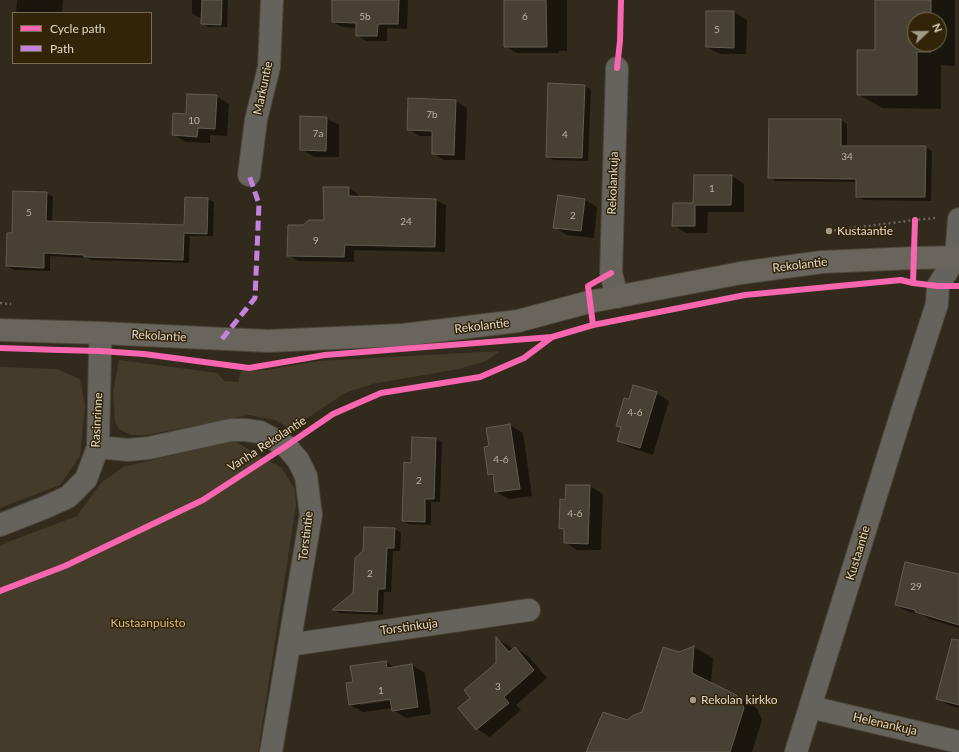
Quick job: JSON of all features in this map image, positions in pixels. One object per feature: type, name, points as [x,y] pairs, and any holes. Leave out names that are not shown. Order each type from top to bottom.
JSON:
[{"type":"main road","name":"Rekolantie","points":[[0,330],[268,341],[403,335],[518,321],[589,302],[741,273],[822,262],[958,257]]},
{"type":"street","name":"Markuntie","points":[[249,175],[256,120],[269,67],[272,0]]},
{"type":"street","name":"Rekolankuja","points":[[617,68],[611,273],[617,297]]},
{"type":"street","name":"Kustaantie","points":[[796,752],[937,304],[938,286],[958,257],[959,219]]},
{"type":"street","name":"Rasinrinne","points":[[0,525],[68,497],[86,479],[98,447],[101,333]]},
{"type":"street","name":"Torstintie","points":[[98,447],[128,450],[149,448],[231,430],[244,430],[260,432],[286,446],[298,460],[306,476],[311,516],[271,752]]},
{"type":"street","name":"Torstinkuja","points":[[289,645],[529,610]]},
{"type":"street","name":"Helenankuja","points":[[810,707],[959,742]]},
{"type":"path","points":[[828,231],[937,218]]},
{"type":"path","points":[[914,258],[915,220]]},
{"type":"path","points":[[0,303],[7,304]]},
{"type":"green space","points":[[500,351],[486,361],[459,369],[372,384],[345,393],[291,429],[275,420],[249,415],[146,435],[131,435],[119,429],[115,422],[113,393],[119,360],[218,373],[224,381],[238,382],[241,371],[267,370],[318,361]]},
{"type":"green space","points":[[0,367],[57,369],[80,379],[85,406],[80,456],[60,485],[0,508]]},
{"type":"green space","name":"Kustaanpuisto","points":[[234,441],[282,468],[295,490],[296,505],[258,752],[0,752],[0,545],[77,516],[101,483],[123,467]]},
{"type":"building","points":[[202,0],[222,0],[221,25],[201,24]]},
{"type":"building","points":[[332,0],[399,0],[398,24],[378,24],[377,36],[356,36],[356,23],[332,22]]},
{"type":"building","points":[[504,0],[546,0],[547,47],[504,47]]},
{"type":"building","points":[[875,0],[931,0],[931,12],[907,12],[907,52],[917,52],[917,95],[857,95],[857,50],[875,50]]},
{"type":"building","points":[[706,11],[734,11],[734,48],[706,47]]},
{"type":"building","points":[[548,83],[585,85],[582,158],[546,157]]},
{"type":"building","points":[[187,94],[217,95],[215,129],[198,128],[197,137],[172,135],[173,113],[186,114]]},
{"type":"building","points":[[408,98],[456,100],[454,155],[432,154],[432,131],[407,130]]},
{"type":"building","points":[[300,116],[327,117],[326,151],[300,150]]},
{"type":"building","points":[[769,119],[841,119],[841,146],[926,146],[925,197],[856,197],[856,179],[768,178]]},
{"type":"building","points":[[694,175],[732,175],[731,205],[695,205],[695,226],[672,226],[673,203],[693,203]]},
{"type":"building","points":[[323,187],[349,187],[349,196],[436,199],[435,247],[345,245],[344,257],[287,256],[288,225],[303,225],[309,220],[324,220]]},
{"type":"building","points":[[13,191],[47,192],[46,221],[184,225],[185,197],[208,198],[207,234],[184,233],[183,260],[84,257],[84,255],[44,253],[44,268],[6,266],[7,233],[12,233]]},
{"type":"building","points":[[558,195],[585,199],[581,231],[553,228]]},
{"type":"building","points":[[633,385],[657,392],[640,448],[617,441],[621,427],[616,426],[624,398],[629,399]]},
{"type":"building","points":[[510,424],[520,489],[495,492],[493,474],[488,475],[484,447],[489,446],[486,428]]},
{"type":"building","points":[[412,437],[436,438],[434,499],[425,499],[425,522],[402,521],[404,462],[411,463]]},
{"type":"building","points":[[566,485],[590,485],[588,544],[564,543],[564,529],[559,528],[560,499],[565,500]]},
{"type":"building","points":[[364,527],[395,528],[394,548],[387,548],[385,589],[378,589],[377,612],[332,610],[353,593],[355,558],[363,551]]},
{"type":"building","points":[[905,562],[959,574],[959,625],[895,605]]},
{"type":"building","points":[[496,637],[509,652],[515,647],[534,670],[504,697],[509,703],[476,730],[458,708],[470,698],[464,690],[496,663]]},
{"type":"building","points":[[952,639],[959,640],[959,705],[936,699]]},
{"type":"building","name":"Rekolan kirkko","points":[[694,646],[692,673],[736,695],[744,708],[730,752],[586,752],[603,712],[627,720],[642,712],[663,647],[679,652]]},
{"type":"building","points":[[386,661],[387,668],[412,664],[418,707],[392,711],[390,699],[349,705],[346,683],[353,682],[350,666]]},
{"type":"marked path","points":[[222,339],[255,298],[259,204],[249,175]]},
{"type":"cycle path","points":[[617,68],[620,41],[621,0]]},
{"type":"cycle path","points":[[913,283],[915,220]]},
{"type":"cycle path","points":[[593,325],[588,286],[611,273]]},
{"type":"cycle path","points":[[0,348],[144,354],[249,368],[325,355],[552,337],[593,325],[745,295],[901,280],[938,286],[959,286]]},
{"type":"cycle path","name":"Vanha Rekolantie","points":[[0,591],[65,566],[203,500],[333,414],[381,393],[480,377],[524,358],[552,337]]},
{"type":"place","name":"Kustaantie","points":[[829,231]]},
{"type":"place","name":"Rekolan kirkko","points":[[693,700]]}]
